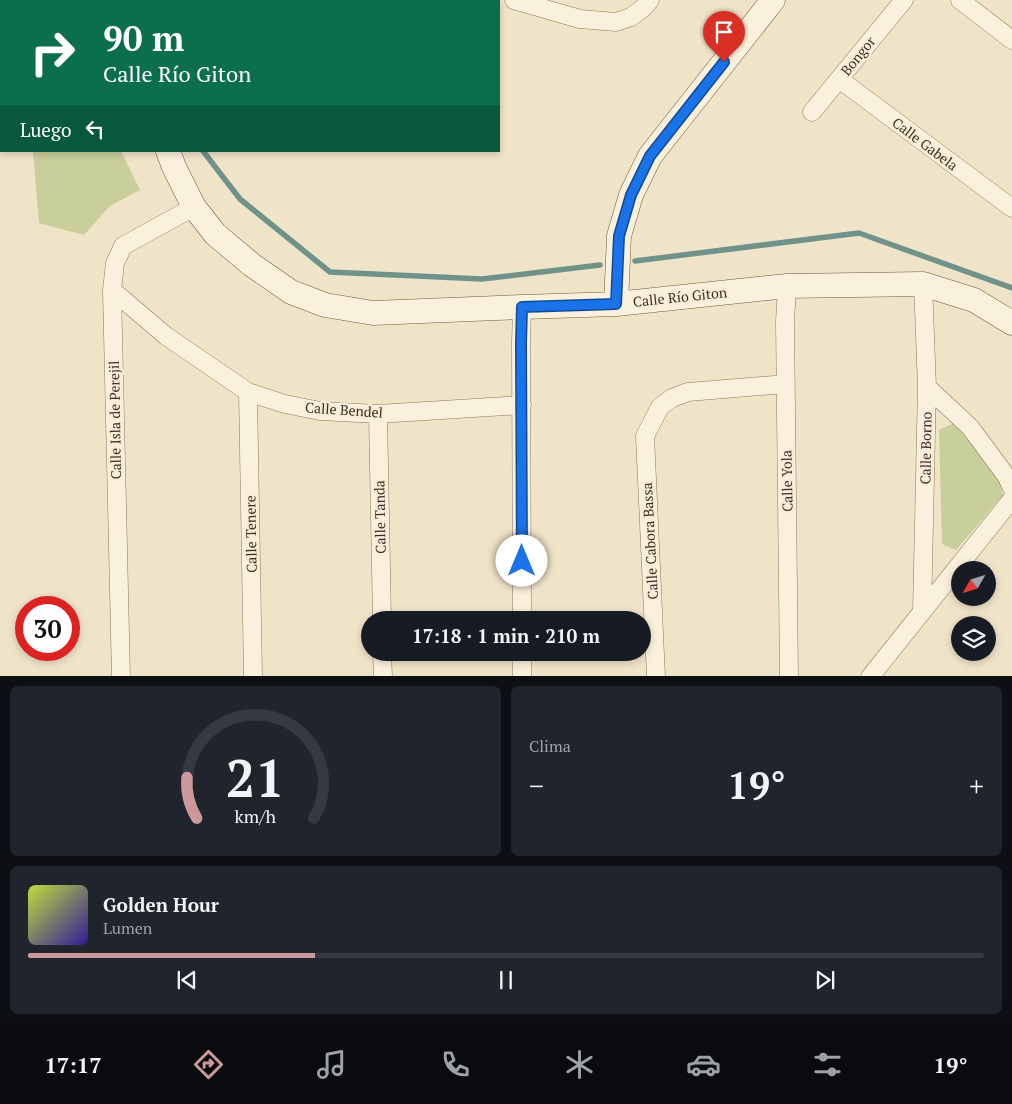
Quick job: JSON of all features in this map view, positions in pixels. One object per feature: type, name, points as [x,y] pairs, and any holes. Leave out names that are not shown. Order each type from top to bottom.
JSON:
[{"type":"street","points":[[514,0],[580,18],[616,22],[631,17],[650,0]]},
{"type":"street","points":[[616,304],[619,236],[631,195],[650,156],[773,0]]},
{"type":"street","name":"Bongor","points":[[812,112],[904,0]]},
{"type":"street","points":[[960,0],[1012,40]]},
{"type":"street","name":"Calle Gabela","points":[[839,79],[1012,208]]},
{"type":"street","name":"Calle Río Giton","points":[[168,152],[194,207],[215,234],[252,265],[291,292],[325,305],[373,312],[616,304],[787,286],[924,284],[974,300],[1012,323]]},
{"type":"street","name":"Calle Isla de Perejil","points":[[121,676],[112,290],[115,263],[123,246],[194,207]]},
{"type":"street","name":"Calle Borno","points":[[922,612],[927,386],[924,284]]},
{"type":"street","name":"Calle Yola","points":[[787,286],[786,384],[789,676]]},
{"type":"street","name":"Calle Bendel","points":[[112,290],[166,336],[248,392],[285,404],[320,411],[378,414],[522,405]]},
{"type":"street","points":[[522,307],[522,611]]},
{"type":"street","name":"Calle Cabora Bassa","points":[[656,676],[645,436],[660,407],[672,398],[688,392],[786,384]]},
{"type":"street","points":[[927,386],[970,427],[1007,477],[1012,488]]},
{"type":"street","name":"Calle Tenere","points":[[248,392],[253,676]]},
{"type":"street","name":"Calle Tanda","points":[[378,414],[382,611]]},
{"type":"street","points":[[870,676],[1012,499]]},
{"type":"street","points":[[382,661],[383,676]]},
{"type":"street","points":[[522,661],[522,676]]},
{"type":"green space","points":[[33,152],[121,152],[140,190],[110,206],[84,235],[39,223]]},
{"type":"green space","points":[[954,423],[1000,481],[1003,495],[956,550],[942,544],[939,430]]},
{"type":"waterway","points":[[204,152],[240,199],[330,272],[482,279],[600,265]]},
{"type":"waterway","points":[[635,261],[859,233],[1012,288]]},
{"type":"route","points":[[522,561],[522,307],[616,304],[619,236],[631,195],[650,156],[724,62]]}]
